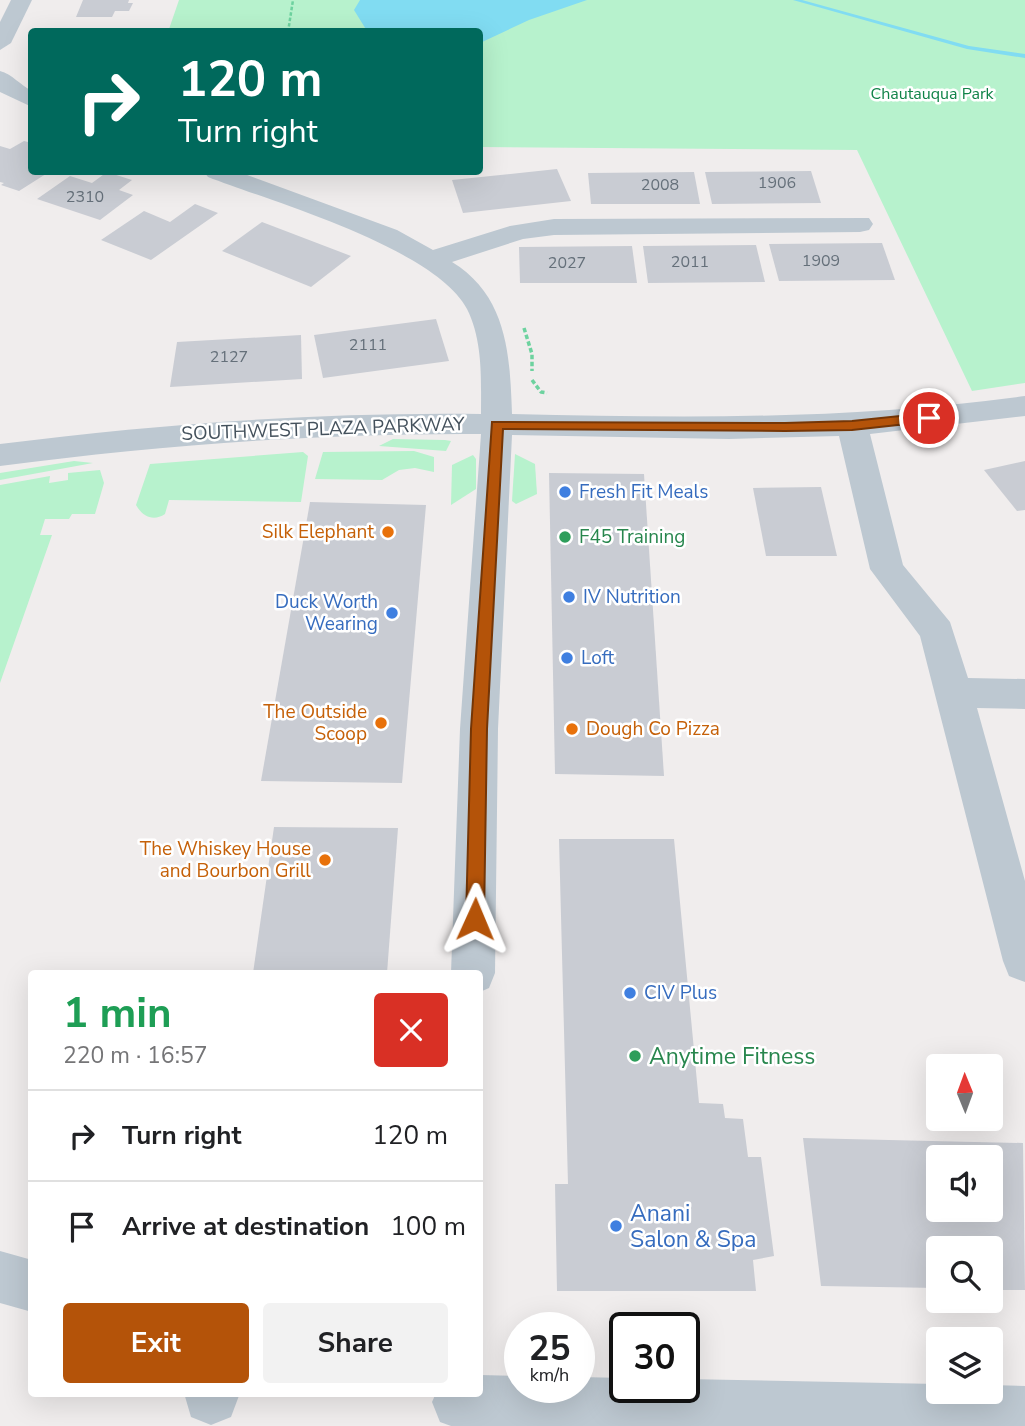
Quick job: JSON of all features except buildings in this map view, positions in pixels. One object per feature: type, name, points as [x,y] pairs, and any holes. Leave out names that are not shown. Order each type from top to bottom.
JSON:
[{"type":"street","points":[[0,43],[22,0]]},
{"type":"street","points":[[0,78],[11,90],[28,98]]},
{"type":"street","points":[[225,175],[388,236],[451,273],[480,306],[495,352],[497,425],[479,729],[473,970]]},
{"type":"street","points":[[430,260],[495,238],[554,227],[860,224]]},
{"type":"street","name":"SOUTHWEST PLAZA PARKWAY","points":[[0,455],[135,437],[222,430],[364,424],[665,428],[852,425],[1025,406]]},
{"type":"street","points":[[852,425],[887,569],[937,632],[1025,961]]},
{"type":"street","points":[[955,693],[1025,694]]},
{"type":"street","points":[[0,1278],[28,1285]]},
{"type":"street","points":[[459,1407],[1025,1414]]},
{"type":"path","points":[[289,28],[293,0]]},
{"type":"green space","name":"Chautauqua Park","points":[[179,0],[1025,0],[1025,383],[972,391],[857,150],[483,147],[483,28],[169,28]]},
{"type":"green space","points":[[393,439],[451,441],[446,451],[379,446]]},
{"type":"green space","points":[[414,451],[434,457],[434,472],[415,468],[399,470],[382,480],[315,479],[323,452]]},
{"type":"green space","points":[[303,452],[308,456],[301,502],[169,500],[165,514],[156,518],[145,515],[136,505],[150,464]]},
{"type":"green space","points":[[515,454],[535,464],[537,494],[516,504],[512,501]]},
{"type":"green space","points":[[473,455],[476,459],[476,489],[451,505],[452,465]]},
{"type":"green space","points":[[74,461],[93,463],[0,480],[0,473]]},
{"type":"green space","points":[[100,470],[104,483],[95,514],[72,514],[69,519],[45,519],[40,535],[52,535],[0,683],[0,485],[50,476],[49,483],[68,480],[68,473]]},
{"type":"water","points":[[360,0],[587,0],[529,20],[483,42],[483,28],[365,28],[354,10]]},
{"type":"waterway","points":[[796,0],[969,48],[1025,56]]},
{"type":"place","name":"Fresh Fit Meals","points":[[565,492]]},
{"type":"place","name":"Silk Elephant","points":[[388,532]]},
{"type":"place","name":"F45 Training","points":[[565,537]]},
{"type":"place","name":"IV Nutrition","points":[[569,597]]},
{"type":"place","name":"Duck Worth Wearing","points":[[392,613]]},
{"type":"place","name":"Loft","points":[[567,658]]},
{"type":"place","name":"The Outside Scoop","points":[[381,723]]},
{"type":"place","name":"Dough Co Pizza","points":[[572,729]]},
{"type":"place","name":"The Whiskey House and Bourbon Grill","points":[[325,860]]},
{"type":"place","name":"CIV Plus","points":[[630,993]]},
{"type":"place","name":"Anytime Fitness","points":[[635,1056]]},
{"type":"place","name":"Anani Salon & Spa","points":[[616,1226]]},
{"type":"route","points":[[475,919],[479,729],[497,425],[785,427],[852,425],[929,418]]}]
